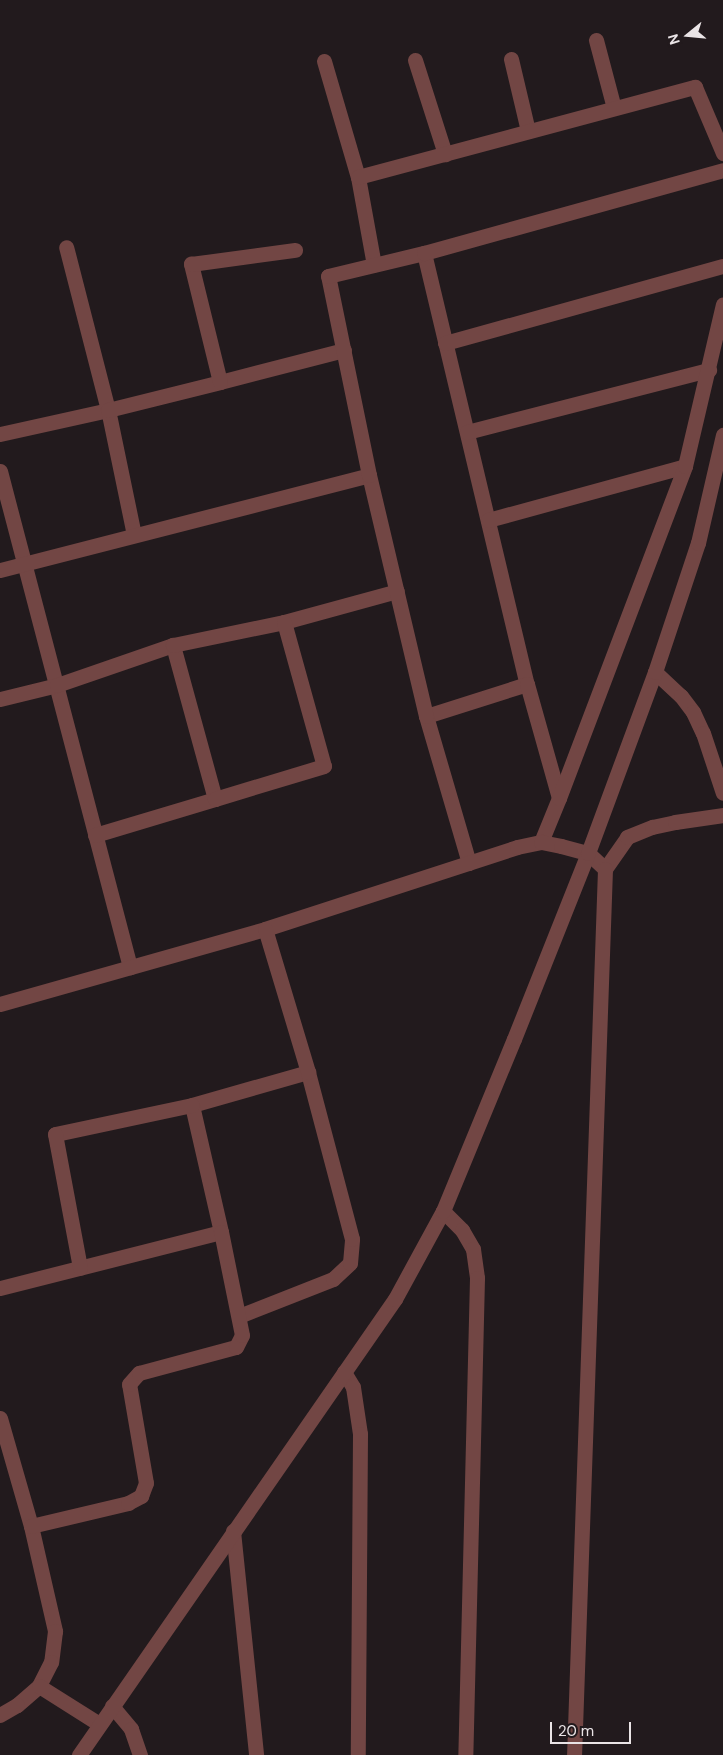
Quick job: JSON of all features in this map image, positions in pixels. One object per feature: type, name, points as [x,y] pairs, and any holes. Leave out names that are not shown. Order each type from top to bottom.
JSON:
[{"type":"street","points":[[596,40],[614,108]]},
{"type":"street","points":[[511,59],[528,131]]},
{"type":"street","points":[[415,60],[445,154]]},
{"type":"street","points":[[324,61],[358,177],[374,265]]},
{"type":"street","points":[[358,177],[695,86],[723,153]]},
{"type":"street","points":[[469,863],[426,716],[369,475],[328,276],[424,253],[723,170]]},
{"type":"street","points":[[66,247],[108,410],[134,535]]},
{"type":"street","points":[[220,382],[192,264],[296,250]]},
{"type":"street","points":[[424,253],[527,684],[560,798]]},
{"type":"street","points":[[445,343],[723,266]]},
{"type":"street","points":[[541,842],[560,798],[685,466],[723,304]]},
{"type":"street","points":[[0,434],[108,410],[344,350]]},
{"type":"street","points":[[467,432],[709,370]]},
{"type":"street","points":[[79,1755],[395,1299],[443,1211],[588,854],[655,672],[698,543],[723,435]]},
{"type":"street","points":[[488,520],[685,466]]},
{"type":"street","points":[[0,471],[130,967]]},
{"type":"street","points":[[0,570],[369,475]]},
{"type":"street","points":[[0,699],[57,685],[173,645],[284,622],[397,591]]},
{"type":"street","points":[[95,835],[324,766],[284,622]]},
{"type":"street","points":[[173,645],[215,799]]},
{"type":"street","points":[[655,672],[681,696],[693,712],[703,733],[723,793]]},
{"type":"street","points":[[426,716],[527,684]]},
{"type":"street","points":[[574,1755],[605,869],[628,837],[667,823],[723,815]]},
{"type":"street","points":[[0,1004],[265,929],[517,847],[541,842],[588,854],[605,869]]},
{"type":"street","points":[[239,1316],[333,1279],[350,1263],[352,1240],[308,1072],[265,929]]},
{"type":"street","points":[[80,1268],[55,1134],[192,1105],[308,1072]]},
{"type":"street","points":[[31,1526],[128,1503],[141,1496],[146,1483],[129,1384],[139,1373],[236,1347],[242,1335],[222,1232],[192,1105]]},
{"type":"street","points":[[443,1211],[462,1230],[473,1249],[477,1278],[465,1755]]},
{"type":"street","points":[[0,1288],[222,1232]]},
{"type":"street","points":[[344,1372],[353,1387],[360,1434],[358,1755]]},
{"type":"street","points":[[0,1418],[31,1526],[55,1631],[45,1690]]},
{"type":"street","points":[[234,1531],[256,1755]]},
{"type":"street","points":[[45,1690],[99,1724]]},
{"type":"street","points":[[0,1715],[45,1690]]},
{"type":"street","points":[[112,1706],[131,1729],[140,1755]]}]
